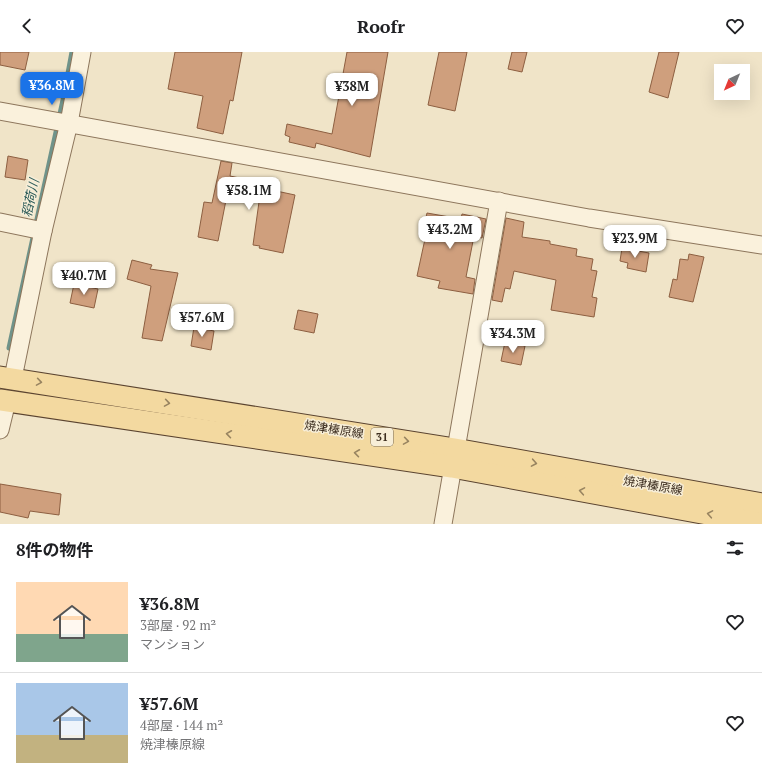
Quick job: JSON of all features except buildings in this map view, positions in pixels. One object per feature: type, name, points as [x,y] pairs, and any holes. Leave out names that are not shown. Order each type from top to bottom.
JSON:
[{"type":"main road","name":"焼津榛原線","points":[[6,378],[454,458],[762,524]]},
{"type":"main road","name":"焼津榛原線","points":[[3,401],[454,458],[762,504]]},
{"type":"street","points":[[6,378],[43,231],[65,123],[82,52]]},
{"type":"street","points":[[0,112],[589,218],[762,245]]},
{"type":"street","points":[[443,524],[499,201]]},
{"type":"street","points":[[0,222],[43,231]]},
{"type":"street","points":[[0,430],[3,401]]},
{"type":"waterway","name":"稻荷川","points":[[9,348],[72,52]]}]
